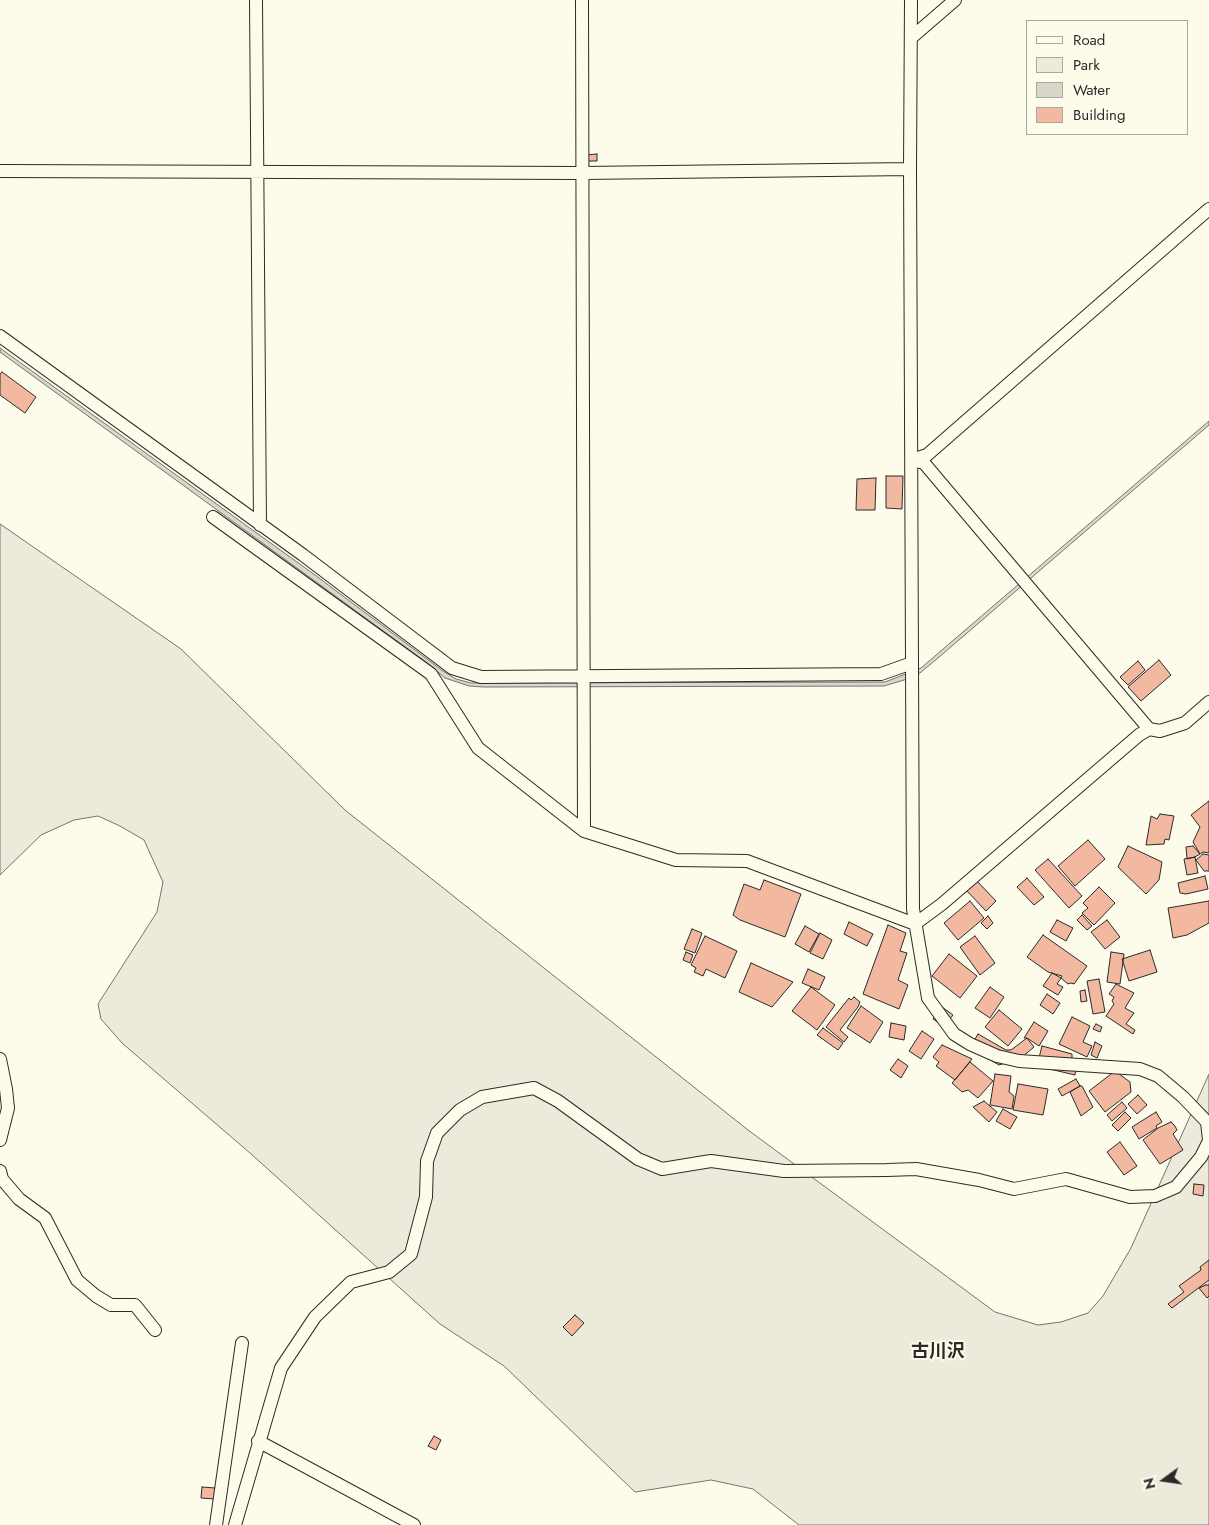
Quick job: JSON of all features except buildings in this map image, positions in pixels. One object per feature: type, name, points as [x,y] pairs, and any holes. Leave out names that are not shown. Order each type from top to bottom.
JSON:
[{"type":"street","points":[[256,0],[260,525]]},
{"type":"street","points":[[582,0],[584,831]]},
{"type":"street","points":[[235,1525],[258,1441],[281,1368],[315,1316],[351,1282],[389,1272],[411,1254],[419,1230],[426,1197],[427,1161],[437,1133],[460,1110],[482,1097],[534,1088],[565,1106],[638,1159],[662,1169],[712,1161],[784,1171],[916,1169],[979,1180],[1014,1189],[1066,1179],[1130,1197],[1155,1196],[1176,1187],[1201,1157],[1209,1140],[1207,1122],[1183,1096],[1158,1076],[1140,1069],[1019,1061],[997,1056],[970,1044],[954,1034],[928,998],[913,909],[910,0]]},
{"type":"street","points":[[911,38],[955,0]]},
{"type":"street","points":[[0,171],[583,173],[910,169]]},
{"type":"street","points":[[912,460],[927,455],[1209,209]]},
{"type":"street","points":[[0,336],[303,555],[452,668],[481,676],[881,674],[912,663]]},
{"type":"street","points":[[912,460],[924,463],[1149,729],[1160,731],[1185,723],[1209,702]]},
{"type":"street","points":[[213,517],[431,674],[478,748],[584,831],[676,860],[747,861],[915,924]]},
{"type":"street","points":[[915,924],[942,904],[1132,741],[1149,729]]},
{"type":"street","points":[[0,1059],[8,1108],[0,1140]]},
{"type":"street","points":[[0,1170],[2,1179],[19,1199],[45,1218],[77,1280],[96,1296],[111,1305],[135,1305],[155,1330]]},
{"type":"street","points":[[216,1525],[242,1343]]},
{"type":"street","points":[[258,1441],[400,1522],[414,1525]]},
{"type":"green space","points":[[0,524],[181,649],[345,810],[748,1130],[995,1312],[1038,1325],[1061,1322],[1088,1313],[1103,1296],[1131,1248],[1209,1074],[1209,1525],[799,1525],[753,1489],[711,1480],[635,1492],[504,1366],[440,1324],[250,1153],[122,1043],[101,1019],[98,1004],[157,912],[163,882],[144,840],[98,816],[74,820],[41,835],[0,875]]},
{"type":"water","points":[[0,348],[315,575],[443,671],[456,679],[471,683],[885,682],[921,668],[1209,421],[1209,425],[938,658],[920,673],[904,680],[884,686],[484,687],[469,686],[445,678],[426,662],[0,352]]},
{"type":"district","name":"古川沢","points":[[938,1353]]}]
